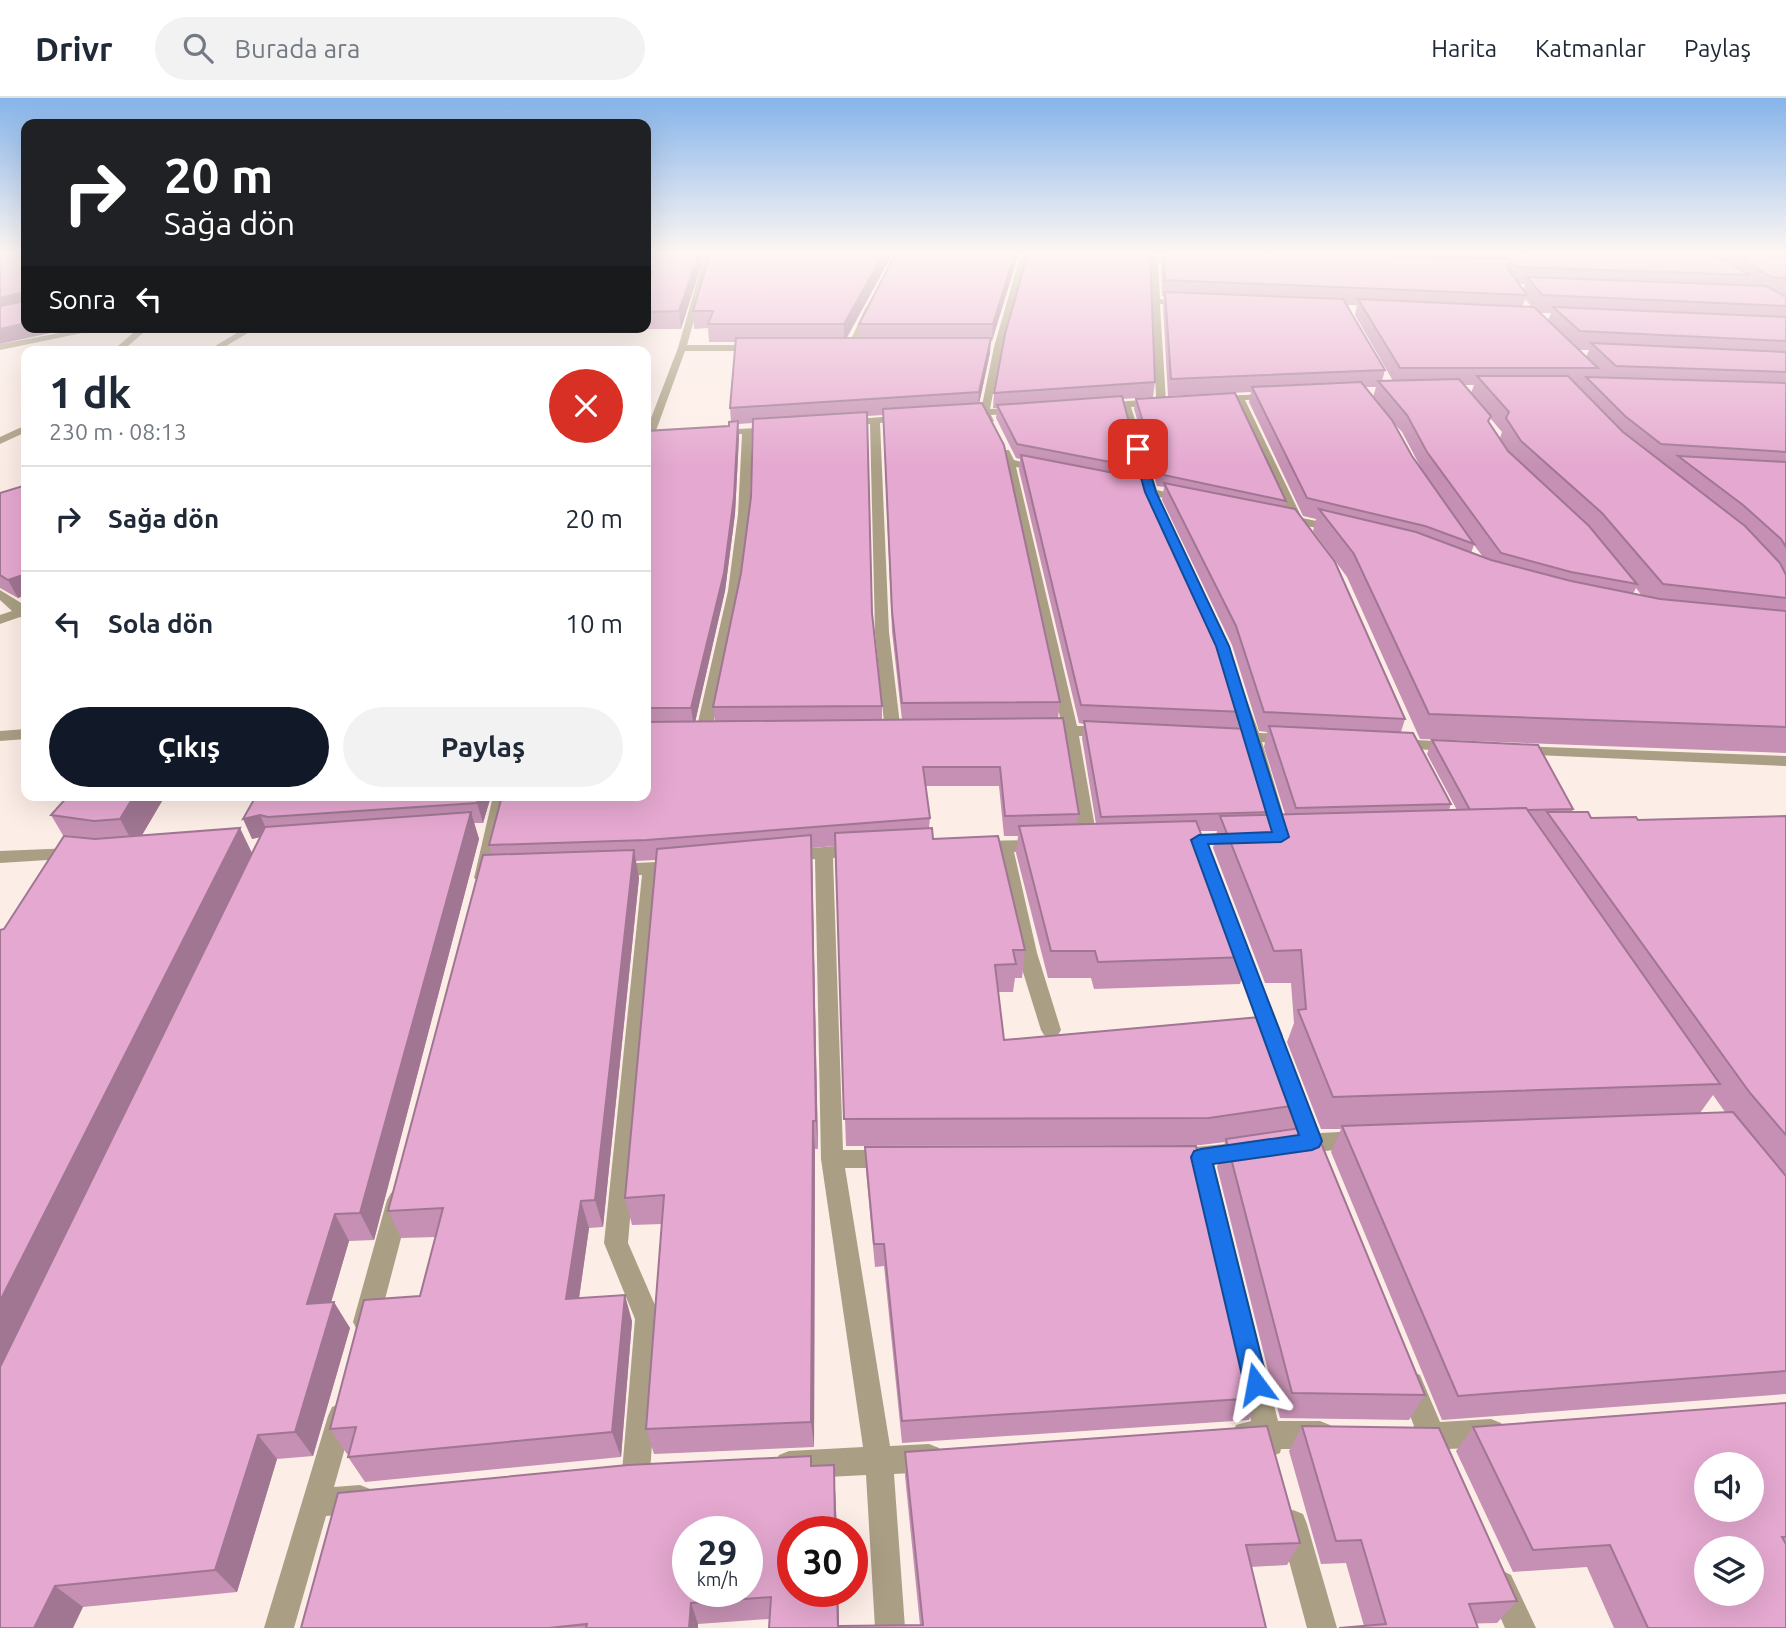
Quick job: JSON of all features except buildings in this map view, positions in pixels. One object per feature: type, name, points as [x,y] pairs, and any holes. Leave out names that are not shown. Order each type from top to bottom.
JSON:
[{"type":"street","points":[[651,428],[689,324]]},
{"type":"street","points":[[849,348],[861,324]]},
{"type":"street","points":[[964,847],[1083,844],[1070,730],[1010,462],[985,412],[1004,324]]},
{"type":"street","points":[[1157,324],[1161,402]]},
{"type":"street","points":[[0,347],[75,333]]},
{"type":"street","points":[[122,346],[138,333]]},
{"type":"street","points":[[220,346],[243,333]]},
{"type":"street","points":[[984,347],[998,346]]},
{"type":"street","points":[[682,348],[771,348]]},
{"type":"street","points":[[836,348],[863,348]]},
{"type":"street","points":[[1200,400],[1280,396]]},
{"type":"street","points":[[1239,398],[1294,519],[1309,539]]},
{"type":"street","points":[[1087,407],[1174,401]]},
{"type":"street","points":[[1126,405],[1150,492],[1162,516]]},
{"type":"street","points":[[957,414],[1037,410]]},
{"type":"street","points":[[837,424],[916,417]]},
{"type":"street","points":[[876,421],[882,632],[893,733]]},
{"type":"street","points":[[705,433],[786,428]]},
{"type":"street","points":[[0,441],[21,430]]},
{"type":"street","points":[[703,735],[734,591],[744,514],[747,431]]},
{"type":"street","points":[[651,436],[663,435]]},
{"type":"street","points":[[1010,462],[1061,473]]},
{"type":"street","points":[[1112,484],[1199,503]]},
{"type":"street","points":[[1267,514],[1346,532]]},
{"type":"street","points":[[0,594],[21,609]]},
{"type":"street","points":[[1158,841],[1274,837],[1253,737],[1223,646],[1206,610]]},
{"type":"street","points":[[0,620],[21,613]]},
{"type":"street","points":[[1030,731],[1122,732]]},
{"type":"street","points":[[0,736],[21,734]]},
{"type":"street","points":[[1214,735],[1306,739]]},
{"type":"street","points":[[1385,744],[1409,739],[1465,748]]},
{"type":"street","points":[[1409,739],[1423,767]]},
{"type":"street","points":[[1505,750],[1786,761]]},
{"type":"street","points":[[477,901],[491,874],[484,830],[498,801]]},
{"type":"street","points":[[1199,840],[1209,866]]},
{"type":"street","points":[[1004,847],[1027,953],[1051,1030]]},
{"type":"street","points":[[771,858],[872,849]]},
{"type":"street","points":[[824,853],[832,1159],[880,1461],[890,1628]]},
{"type":"street","points":[[54,876],[69,854]]},
{"type":"street","points":[[0,857],[69,854],[97,856]]},
{"type":"street","points":[[595,871],[691,865]]},
{"type":"street","points":[[608,1474],[650,1471],[649,1319],[615,1243],[651,869]]},
{"type":"street","points":[[1228,918],[1322,1167]]},
{"type":"street","points":[[1147,1158],[1201,1157],[1312,1141],[1380,1139]]},
{"type":"street","points":[[1201,1157],[1279,1472]]},
{"type":"street","points":[[832,1159],[914,1159]]},
{"type":"street","points":[[361,1343],[403,1182]]},
{"type":"street","points":[[1401,1360],[1438,1449]]},
{"type":"street","points":[[279,1628],[318,1503],[346,1396]]},
{"type":"street","points":[[1391,1436],[1438,1449],[1514,1431]]},
{"type":"street","points":[[1226,1437],[1268,1434],[1350,1436]]},
{"type":"street","points":[[758,1466],[949,1456]]},
{"type":"street","points":[[318,1503],[387,1496]]},
{"type":"street","points":[[1286,1498],[1322,1628]]},
{"type":"street","points":[[1494,1568],[1521,1628]]},
{"type":"route","points":[[1138,449],[1150,492],[1223,646],[1253,737],[1281,837],[1199,840],[1312,1141],[1201,1157],[1256,1384]]}]
